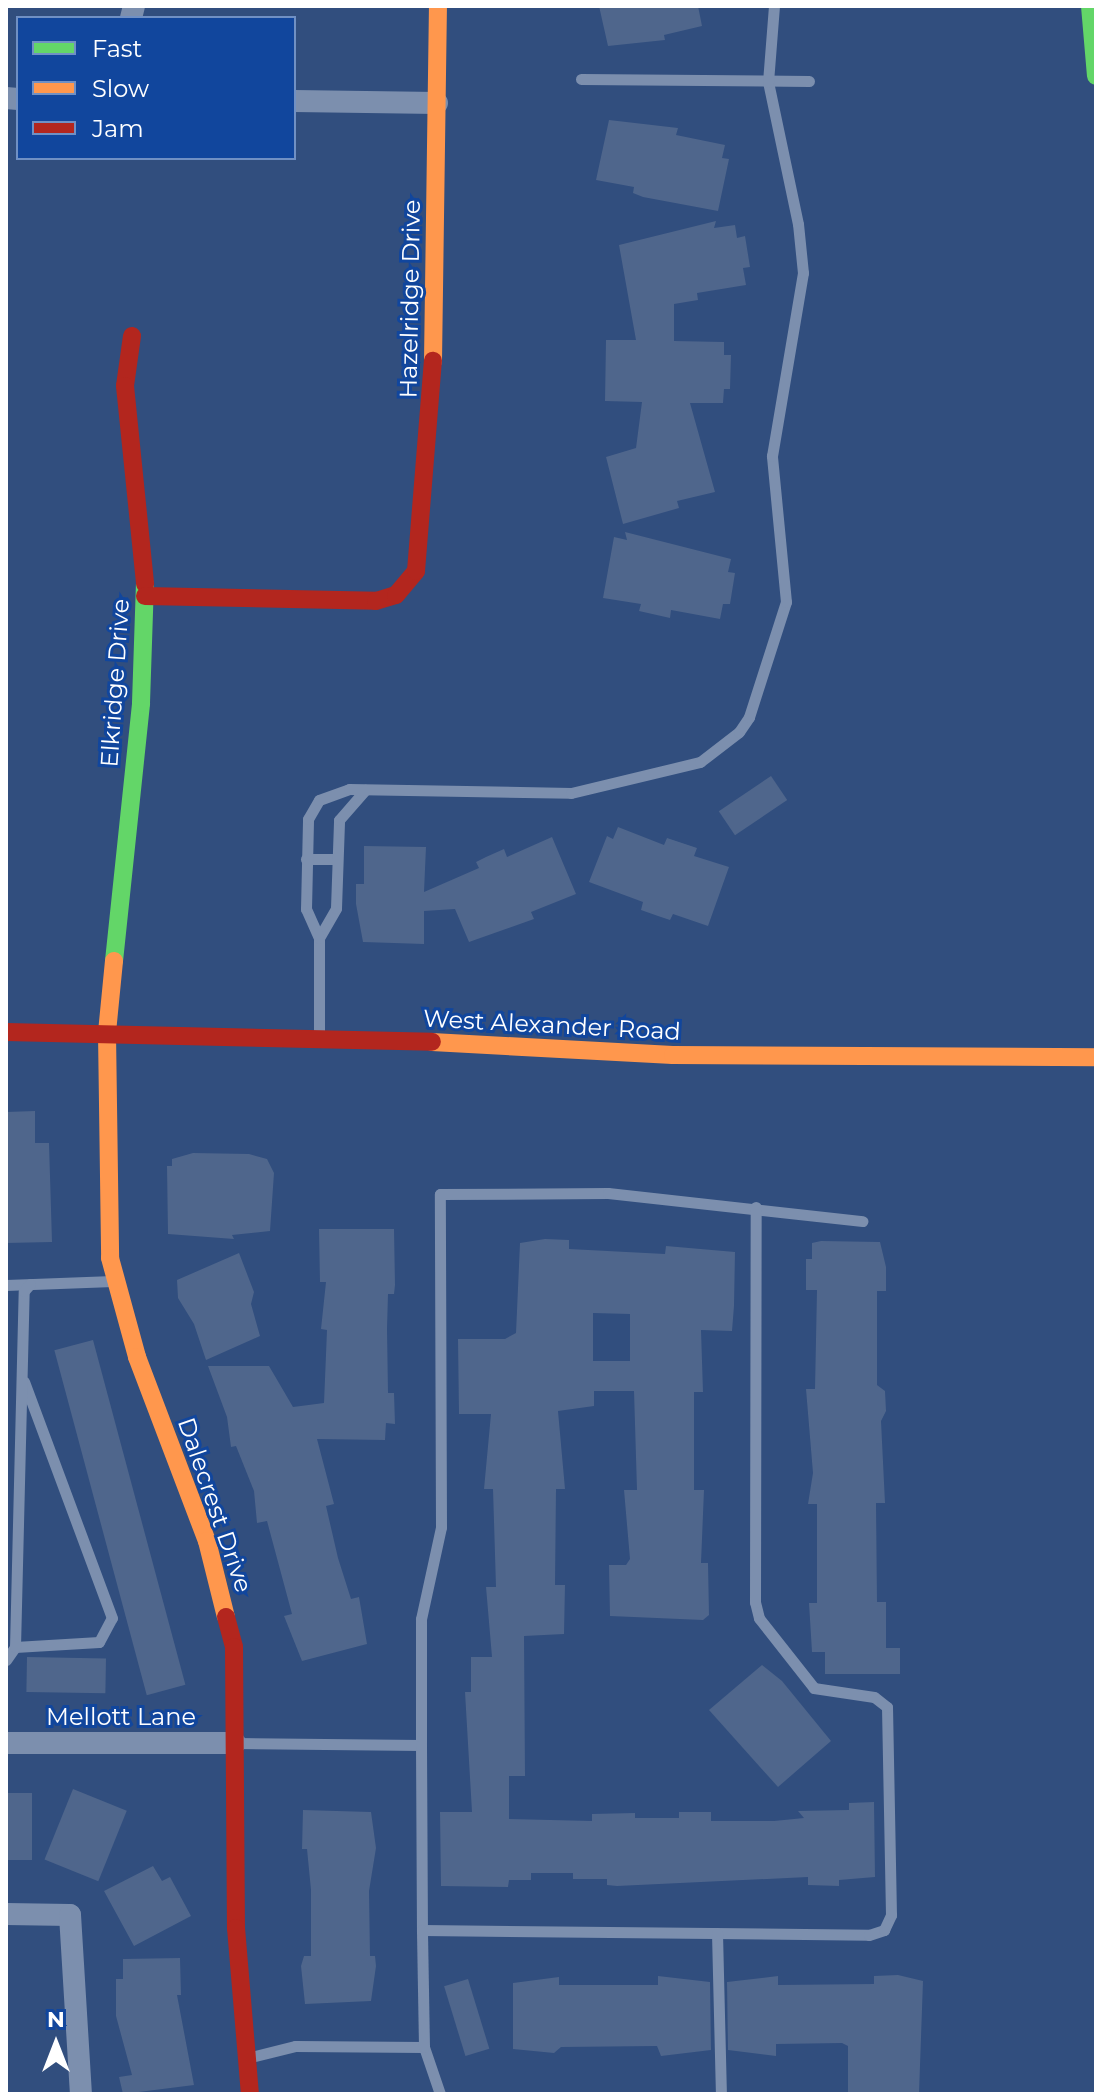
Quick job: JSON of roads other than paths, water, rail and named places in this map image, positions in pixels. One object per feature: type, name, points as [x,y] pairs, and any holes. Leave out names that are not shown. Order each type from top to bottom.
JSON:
[{"type":"main road","name":"Hazelridge Drive","points":[[145,596],[376,601],[405,588],[418,561],[432,401],[438,6]]},
{"type":"main road","points":[[1090,6],[1090,51],[1096,76]]},
{"type":"main road","name":"Elkridge Drive","points":[[107,1033],[141,703],[145,596],[140,499],[125,386],[132,336]]},
{"type":"main road","name":"West Alexander Road","points":[[6,1032],[319,1036],[673,1055],[1096,1057]]},
{"type":"main road","name":"Dalecrest Drive","points":[[107,1033],[110,1258],[137,1357],[207,1541],[234,1647],[243,2059],[250,2094]]},
{"type":"street","points":[[296,101],[437,103]]},
{"type":"street","name":"Mellott Lane","points":[[6,1743],[235,1743]]},
{"type":"street","points":[[6,1914],[70,1915],[81,2094]]},
{"type":"lane","points":[[319,1036],[319,938],[306,909],[306,859],[308,819],[319,800],[338,790],[571,793],[700,762],[745,724],[786,602],[772,456],[803,273],[768,82],[774,6]]},
{"type":"lane","points":[[581,79],[809,81]]},
{"type":"lane","points":[[319,938],[336,908],[339,820],[365,790]]},
{"type":"lane","points":[[306,859],[336,859]]},
{"type":"lane","points":[[440,2094],[424,2047],[421,1619],[441,1527],[440,1194],[608,1193],[862,1221]]},
{"type":"lane","points":[[422,1930],[869,1935],[884,1930],[891,1915],[887,1707],[874,1697],[814,1688],[759,1618],[755,1602],[756,1207]]},
{"type":"lane","points":[[6,1285],[115,1281]]},
{"type":"lane","points":[[6,1660],[15,1647],[24,1291],[30,1284]]},
{"type":"lane","points":[[15,1647],[99,1642],[112,1618],[22,1377]]},
{"type":"lane","points":[[235,1743],[421,1745]]},
{"type":"lane","points":[[717,1933],[721,2094]]},
{"type":"lane","points":[[243,2059],[295,2046],[424,2047]]}]
